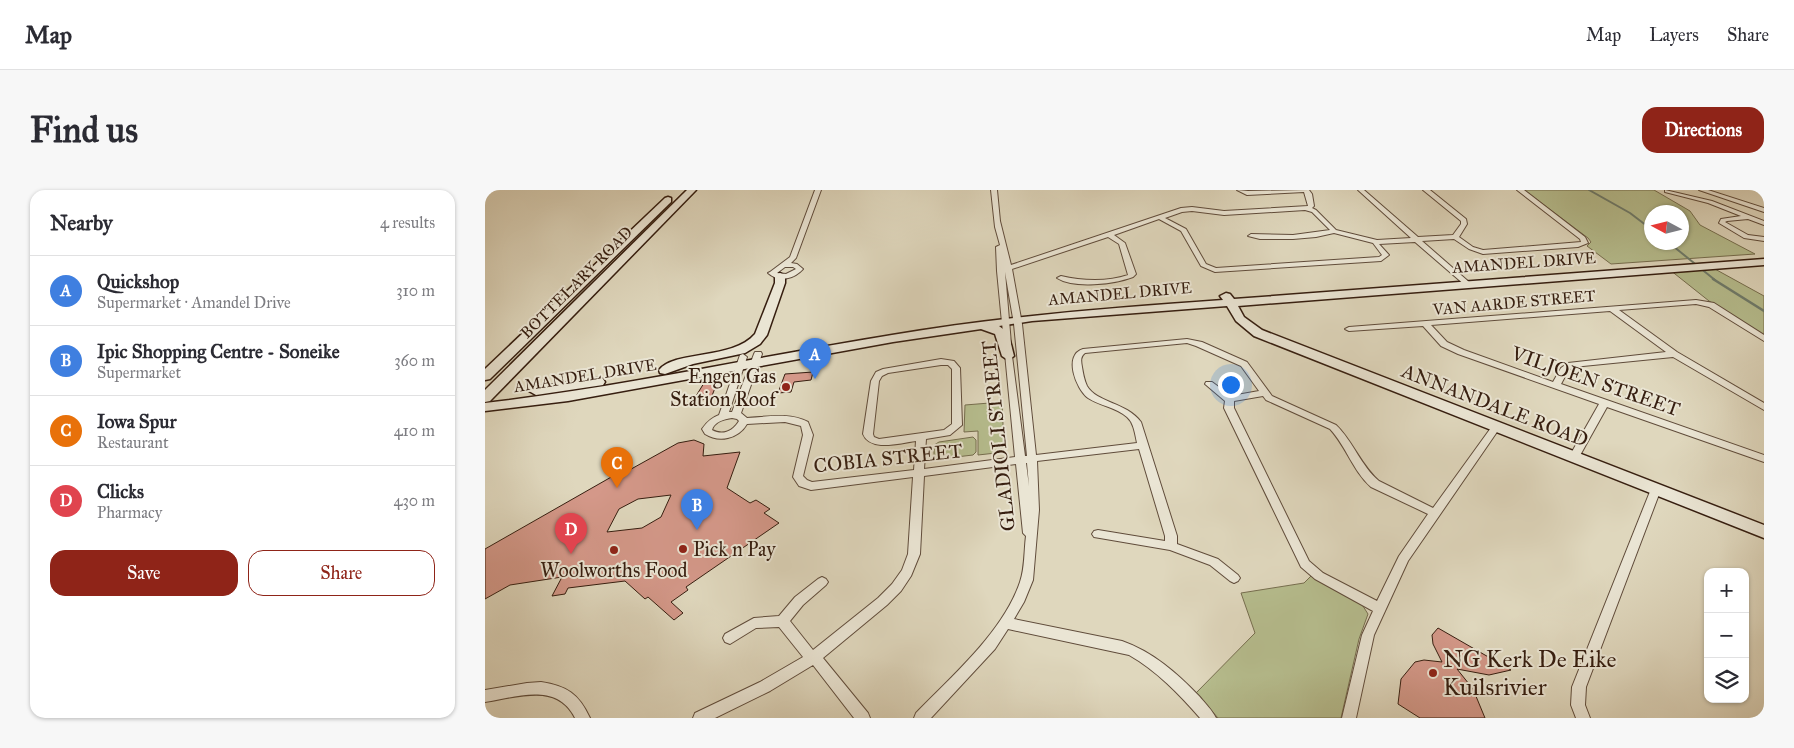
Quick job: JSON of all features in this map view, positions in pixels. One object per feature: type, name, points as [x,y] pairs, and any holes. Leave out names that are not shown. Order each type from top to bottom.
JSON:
[{"type":"street","name":"BOTTELARY ROAD","points":[[485,376],[678,190]]},
{"type":"street","name":"BOTTELARY ROAD","points":[[485,400],[692,190]]},
{"type":"street","points":[[665,370],[689,361],[736,350],[752,344],[761,334],[781,283],[782,271],[794,261],[819,190]]},
{"type":"street","points":[[994,190],[998,222],[1000,271],[1011,317]]},
{"type":"street","points":[[1240,190],[1247,193],[1305,190],[1311,200],[1311,206],[1308,209]]},
{"type":"street","points":[[1361,190],[1462,281]]},
{"type":"street","points":[[1425,190],[1464,220],[1464,224],[1455,237]]},
{"type":"street","points":[[1251,236],[1271,237],[1323,234],[1334,231],[1377,242],[1455,237],[1471,248],[1480,251],[1578,246],[1586,242],[1520,190]]},
{"type":"street","points":[[1702,190],[1718,192],[1764,210]]},
{"type":"street","points":[[1667,191],[1710,202],[1764,223]]},
{"type":"street","points":[[1000,271],[1188,209],[1226,212],[1308,209],[1314,211],[1334,231]]},
{"type":"street","points":[[1159,217],[1184,230],[1203,265],[1215,270],[1381,259],[1386,255],[1376,244],[1377,242]]},
{"type":"street","points":[[1764,217],[1726,219],[1722,223],[1746,237],[1764,239]]},
{"type":"street","points":[[998,222],[1009,268],[1011,317]]},
{"type":"street","points":[[1061,278],[1083,281],[1131,276],[1122,243],[1108,234]]},
{"type":"street","name":"AMANDEL DRIVE","points":[[485,400],[569,397],[893,330],[1011,317],[1679,265],[1764,255]]},
{"type":"street","points":[[782,271],[798,272],[800,267],[794,261]]},
{"type":"street","name":"AMANDEL DRIVE","points":[[1709,262],[1764,262]]},
{"type":"street","name":"ANNANDALE ROAD","points":[[1227,299],[1243,322],[1258,333],[1764,532]]},
{"type":"street","name":"VAN AARDE STREET","points":[[1349,329],[1696,302],[1711,305],[1764,338]]},
{"type":"street","points":[[1611,308],[1674,354],[1764,407]]},
{"type":"street","name":"AMANDEL DRIVE","points":[[757,358],[979,325],[1011,317]]},
{"type":"street","name":"GLADIOLI STREET","points":[[1011,317],[1008,356],[1019,460],[1031,546]]},
{"type":"street","name":"GLADIOLI STREET","points":[[921,718],[990,645],[1018,602],[1027,580],[1035,510],[1031,459],[1011,317]]},
{"type":"street","name":"VILJOEN STREET","points":[[1425,323],[1437,338],[1451,348],[1764,459]]},
{"type":"street","points":[[979,325],[998,329],[1002,334],[1008,356]]},
{"type":"street","points":[[1171,546],[1171,536],[1136,422],[1132,416],[1090,395],[1083,389],[1076,360],[1080,353],[1091,349],[1178,341],[1191,342],[1246,365],[1264,393],[1272,400],[1333,427],[1375,484],[1435,514]]},
{"type":"street","points":[[1556,385],[1564,370],[1571,365],[1674,354]]},
{"type":"street","points":[[742,361],[723,417],[709,425],[707,429],[710,434],[725,435],[740,421],[757,358]]},
{"type":"street","name":"AMANDEL DRIVE","points":[[485,400],[665,370],[742,361]]},
{"type":"street","points":[[941,362],[951,363],[957,368],[957,425],[947,433],[921,437],[879,442],[870,439],[868,434],[875,381],[879,374],[889,370],[941,362]]},
{"type":"street","points":[[1209,384],[1230,400]]},
{"type":"street","points":[[1230,400],[1264,393]]},
{"type":"street","points":[[485,418],[569,397]]},
{"type":"street","points":[[1230,400],[1229,408],[1305,564],[1319,576],[1380,609]]},
{"type":"street","points":[[1574,457],[1605,403]]},
{"type":"street","points":[[723,417],[740,421]]},
{"type":"street","name":"COBIA STREET","points":[[740,421],[794,420],[805,424],[808,435],[798,477],[807,485],[919,474],[1143,445]]},
{"type":"street","points":[[1349,718],[1368,635],[1407,552],[1496,427]]},
{"type":"street","points":[[700,718],[786,675],[813,658],[837,641],[885,599],[907,574],[914,554],[921,437]]},
{"type":"street","points":[[1583,718],[1578,705],[1579,687],[1655,489]]},
{"type":"street","points":[[1098,534],[1171,546],[1213,562],[1234,578]]},
{"type":"street","points":[[730,638],[754,623],[782,621],[799,601],[822,582]]},
{"type":"street","points":[[782,621],[807,652],[821,664],[863,718]]},
{"type":"street","points":[[1006,623],[1122,647],[1135,652],[1183,689],[1209,718]]},
{"type":"street","points":[[485,696],[538,688],[553,689],[565,694],[583,718]]},
{"type":"green space","points":[[1524,190],[1654,190],[1680,205],[1644,205],[1644,250],[1689,250],[1689,210],[1700,225],[1755,254],[1611,264],[1587,246],[1591,242]]},
{"type":"green space","points":[[1704,263],[1764,296],[1764,336],[1709,301],[1665,266]]},
{"type":"green space","points":[[1002,402],[1004,446],[996,453],[978,455],[978,431],[964,432],[965,405]]},
{"type":"green space","points":[[973,437],[976,440],[976,452],[973,455],[939,459],[934,457],[934,445],[939,442]]},
{"type":"green space","points":[[1311,576],[1361,603],[1368,614],[1359,639],[1341,718],[1218,718],[1196,693],[1255,633],[1241,593],[1304,583]]},
{"type":"building","name":"Engen Gas Station Roof","points":[[813,372],[811,380],[794,382],[791,392],[778,393],[785,374]]},
{"type":"building","points":[[718,381],[711,398],[697,401],[696,396],[704,383]]},
{"type":"building","points":[[694,440],[704,444],[703,456],[740,452],[727,488],[750,503],[756,500],[770,509],[764,513],[779,523],[686,587],[688,590],[671,602],[683,613],[674,620],[648,597],[645,599],[625,581],[568,588],[565,594],[552,596],[562,577],[510,585],[485,599],[485,549],[613,476],[615,478],[678,443]],"holes":[[[671,495],[661,517],[642,528],[607,532],[619,509],[638,499]]]},
{"type":"building","name":"NG Kerk De Eike Kuilsrivier","points":[[1438,628],[1511,670],[1489,675],[1457,669],[1473,689],[1485,718],[1420,718],[1398,704],[1401,679],[1415,662],[1424,660],[1442,662],[1433,644],[1432,635]]},
{"type":"waterway","points":[[1589,190],[1630,213],[1644,224]]},
{"type":"waterway","points":[[1678,250],[1715,280]]},
{"type":"waterway","points":[[1713,279],[1764,311]]},
{"type":"place","name":"Quickshop","points":[[815,379]]},
{"type":"place","name":"Engen Gas Station Roof","points":[[786,387]]},
{"type":"place","name":"Iowa Spur","points":[[617,488]]},
{"type":"place","name":"Ipic Shopping Centre - Soneike","points":[[697,530]]},
{"type":"place","name":"Pick n Pay","points":[[683,549]]},
{"type":"place","name":"Woolworths Food","points":[[614,550]]},
{"type":"place","name":"Clicks","points":[[571,554]]},
{"type":"place","name":"NG Kerk De Eike Kuilsrivier","points":[[1433,673]]}]
